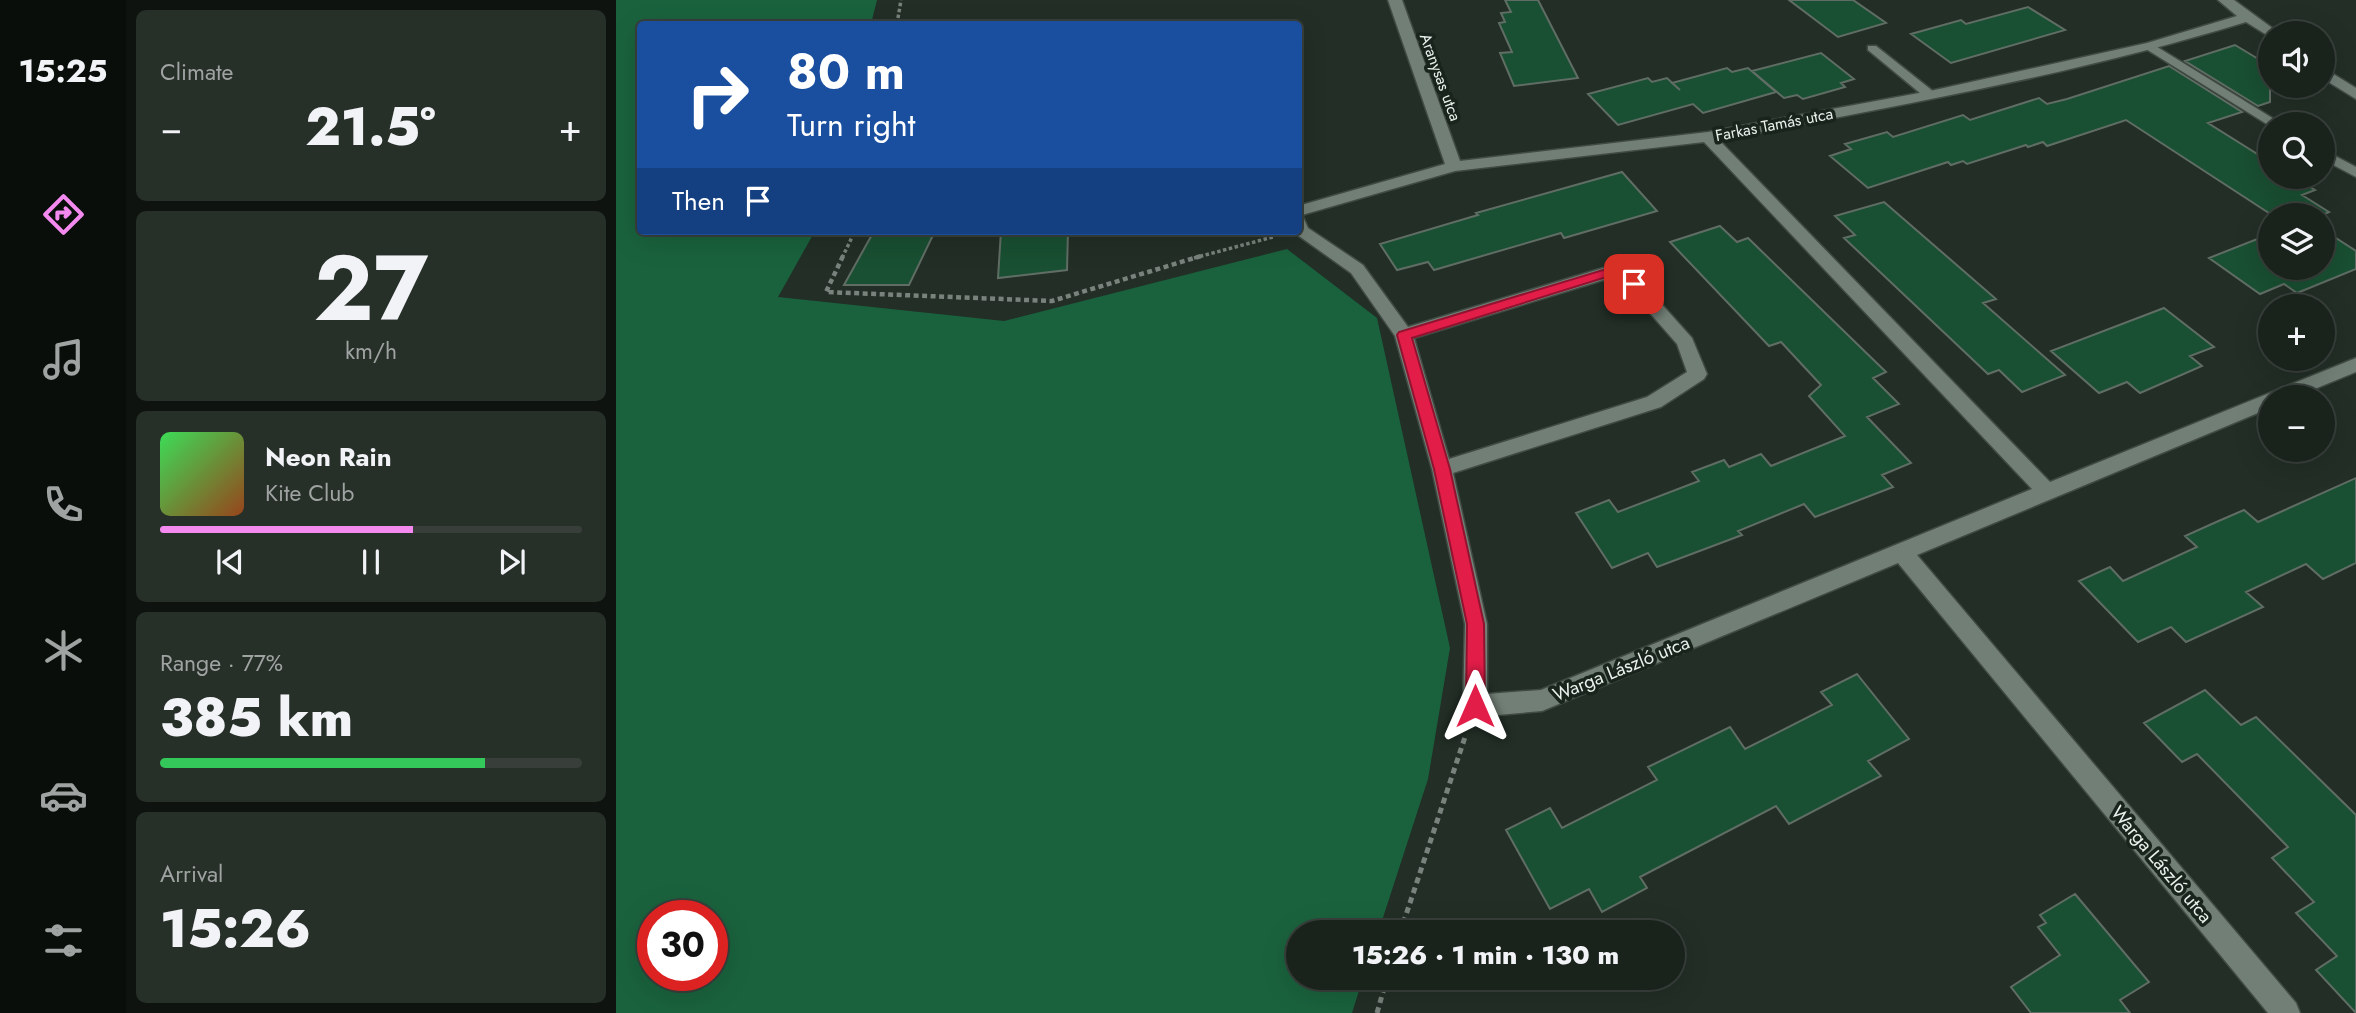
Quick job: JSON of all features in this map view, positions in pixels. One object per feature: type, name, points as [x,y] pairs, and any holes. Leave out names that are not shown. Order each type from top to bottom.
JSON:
[{"type":"street","name":"Aranysas utca","points":[[1395,0],[1454,166]]},
{"type":"street","points":[[2225,0],[2258,25]]},
{"type":"street","name":"Farkas Tamás utca","points":[[1302,220],[1454,166],[1708,136],[1930,95],[2150,47],[2247,17]]},
{"type":"street","points":[[2335,80],[2356,95]]},
{"type":"street","points":[[1708,136],[2048,492]]},
{"type":"street","points":[[1302,228],[1357,269],[1404,335],[1442,469],[1476,624],[1475,706]]},
{"type":"street","points":[[1404,335],[1603,274],[1634,284],[1685,342],[1698,373],[1654,402],[1442,469]]},
{"type":"street","points":[[2307,385],[2356,365]]},
{"type":"street","name":"Warga László utca","points":[[1475,706],[1542,700],[2258,405]]},
{"type":"street","name":"Warga László utca","points":[[1903,553],[2286,1013]]},
{"type":"lane","points":[[2150,47],[2258,113]]},
{"type":"lane","points":[[1872,48],[1930,95]]},
{"type":"lane","points":[[2335,161],[2356,173]]},
{"type":"path","points":[[898,21],[901,0]]},
{"type":"path","points":[[853,235],[826,292],[1052,301],[1258,235]]},
{"type":"path","points":[[1405,920],[1475,706]]},
{"type":"path","points":[[1377,1013],[1384,990]]},
{"type":"green space","points":[[616,0],[877,0],[872,21],[637,21],[637,235],[813,235],[778,297],[1004,321],[1287,249],[1377,318],[1450,648],[1428,779],[1382,920],[1286,920],[1286,990],[1359,990],[1352,1013],[616,1013]]},
{"type":"building","points":[[1505,0],[1538,0],[1578,78],[1514,86],[1500,53],[1512,52],[1499,23],[1505,22],[1501,13],[1511,12]]},
{"type":"building","points":[[1789,0],[1853,0],[1886,23],[1838,37]]},
{"type":"building","points":[[2028,7],[2065,30],[1951,63],[1911,34],[1961,20],[1966,24]]},
{"type":"building","points":[[2235,45],[2258,59],[2258,98],[2270,98],[2270,102],[2258,106],[2185,61]]},
{"type":"building","points":[[1821,53],[1854,79],[1841,83],[1845,87],[1803,99],[1797,95],[1784,98],[1752,71]]},
{"type":"building","points":[[2169,66],[2242,112],[2208,123],[2258,154],[2258,189],[2313,189],[2302,195],[2315,203],[2258,203],[2258,206],[2126,120],[2047,146],[2043,142],[2028,147],[2026,145],[1967,164],[1963,161],[1951,165],[1948,162],[1868,188],[1830,156],[1851,149],[1845,144],[1887,132],[1893,137],[1963,115],[1970,120],[2039,98],[2047,104]]},
{"type":"building","points":[[1727,68],[1732,72],[1748,68],[1776,92],[1703,113],[1693,104],[1618,125],[1588,94],[1648,78],[1652,82],[1667,78],[1672,83]]},
{"type":"building","points":[[1622,172],[1657,211],[1564,238],[1561,233],[1434,270],[1428,262],[1397,270],[1380,244],[1478,215],[1476,213]]},
{"type":"building","points":[[1884,202],[1996,299],[1983,303],[2065,375],[2022,392],[1999,370],[1988,374],[1844,238],[1855,235],[1835,216]]},
{"type":"building","points":[[1720,226],[1737,242],[1748,238],[1886,372],[1873,378],[1899,404],[1867,417],[1911,463],[1882,475],[1893,487],[1815,517],[1804,504],[1738,531],[1742,535],[1657,567],[1648,553],[1612,568],[1576,513],[1609,500],[1618,512],[1699,481],[1692,472],[1724,460],[1729,467],[1761,454],[1771,466],[1845,436],[1809,396],[1821,385],[1781,342],[1769,346],[1670,242]]},
{"type":"building","points":[[872,235],[933,235],[909,285],[844,285]]},
{"type":"building","points":[[1001,235],[1068,235],[1067,270],[998,278]]},
{"type":"building","points":[[2335,237],[2356,251],[2356,269],[2335,278]]},
{"type":"building","points":[[2258,239],[2258,280],[2329,280],[2297,293],[2284,284],[2260,294],[2209,258]]},
{"type":"building","points":[[2164,308],[2214,347],[2190,356],[2202,366],[2140,393],[2127,382],[2099,393],[2051,351]]},
{"type":"building","points":[[2356,478],[2356,563],[2323,579],[2306,564],[2246,592],[2263,607],[2186,642],[2171,627],[2138,642],[2079,581],[2110,567],[2123,581],[2197,547],[2185,536],[2214,523],[2244,510],[2258,522]]},
{"type":"building","points":[[1857,674],[1909,739],[1868,761],[1881,776],[1789,824],[1776,806],[1640,877],[1647,888],[1602,912],[1589,889],[1550,909],[1506,830],[1550,808],[1562,828],[1657,780],[1648,767],[1730,727],[1745,749],[1832,705],[1821,692]]},
{"type":"building","points":[[2205,690],[2241,725],[2256,717],[2356,815],[2356,1013],[2316,970],[2337,956],[2296,913],[2314,902],[2272,858],[2288,847],[2197,754],[2182,762],[2144,723]]},
{"type":"building","points":[[2075,894],[2149,982],[2120,1000],[2130,1013],[2031,1013],[2011,987],[2060,955],[2038,927],[2046,923],[2040,915]]},
{"type":"route","points":[[1475,706],[1476,624],[1442,469],[1404,335],[1603,274],[1634,284]]}]
